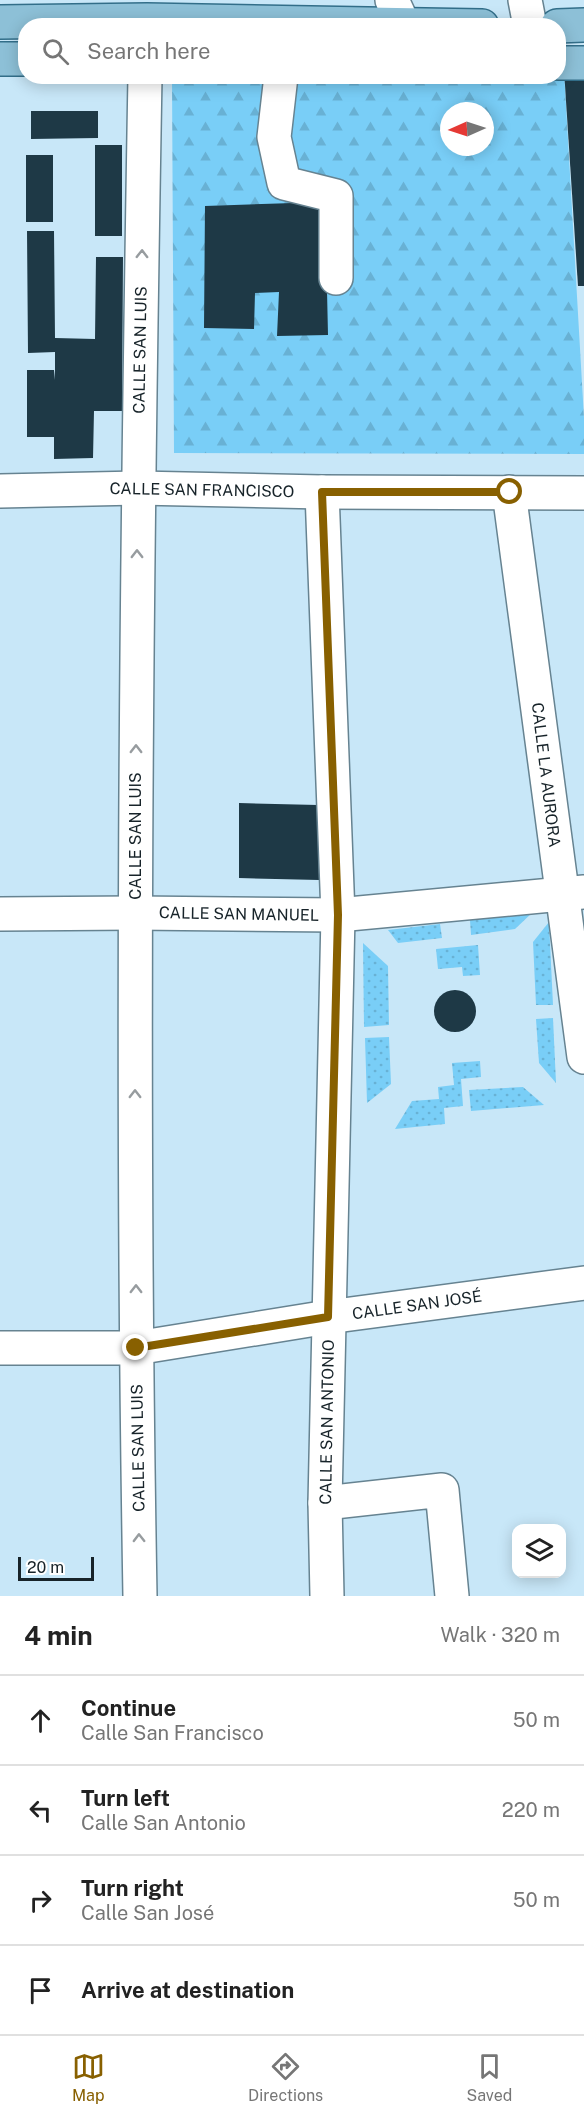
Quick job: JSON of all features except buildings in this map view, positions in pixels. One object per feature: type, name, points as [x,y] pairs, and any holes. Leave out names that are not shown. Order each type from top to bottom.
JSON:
[{"type":"main road","points":[[358,18],[400,17]]},
{"type":"main road","points":[[0,22],[18,22]]},
{"type":"main road","points":[[566,26],[584,25]]},
{"type":"main road","points":[[0,59],[18,59]]},
{"type":"main road","points":[[566,63],[584,63]]},
{"type":"street","name":"CALLE SAN LUIS","points":[[140,1596],[136,1348],[135,913],[138,488],[145,84]]},
{"type":"street","points":[[280,84],[274,137],[284,183],[336,196],[336,278]]},
{"type":"street","name":"CALLE SAN FRANCISCO","points":[[0,491],[138,488],[322,492],[584,493]]},
{"type":"street","name":"CALLE SAN ANTONIO","points":[[322,492],[338,915],[328,1317],[325,1503],[327,1596]]},
{"type":"street","name":"CALLE LA AURORA","points":[[510,492],[573,893],[584,1057]]},
{"type":"street","name":"CALLE SAN MANUEL","points":[[0,914],[338,915],[573,893]]},
{"type":"street","name":"CALLE SAN JOSÉ","points":[[0,1348],[136,1348],[328,1317],[584,1283]]},
{"type":"street","points":[[325,1503],[442,1490],[452,1596]]},
{"type":"green space","points":[[172,84],[565,84],[584,418],[584,454],[174,453]]},
{"type":"green space","points":[[533,912],[515,929],[471,935],[470,920]]},
{"type":"green space","points":[[549,922],[553,1005],[536,1005],[533,942]]},
{"type":"green space","points":[[440,924],[442,938],[398,943],[388,930]]},
{"type":"green space","points":[[363,943],[388,966],[389,1025],[364,1027]]},
{"type":"green space","points":[[478,945],[480,975],[463,976],[462,967],[438,969],[436,949]]},
{"type":"green space","points":[[553,1018],[556,1083],[539,1063],[536,1019]]},
{"type":"green space","points":[[389,1037],[391,1084],[367,1103],[365,1038]]},
{"type":"green space","points":[[480,1061],[481,1077],[461,1079],[463,1106],[444,1108],[445,1124],[395,1129],[412,1101],[439,1099],[438,1087],[454,1085],[452,1063]]},
{"type":"green space","points":[[523,1087],[544,1105],[471,1111],[469,1090]]},
{"type":"route","points":[[136,1348],[328,1317],[338,915],[322,492],[510,492]]}]
